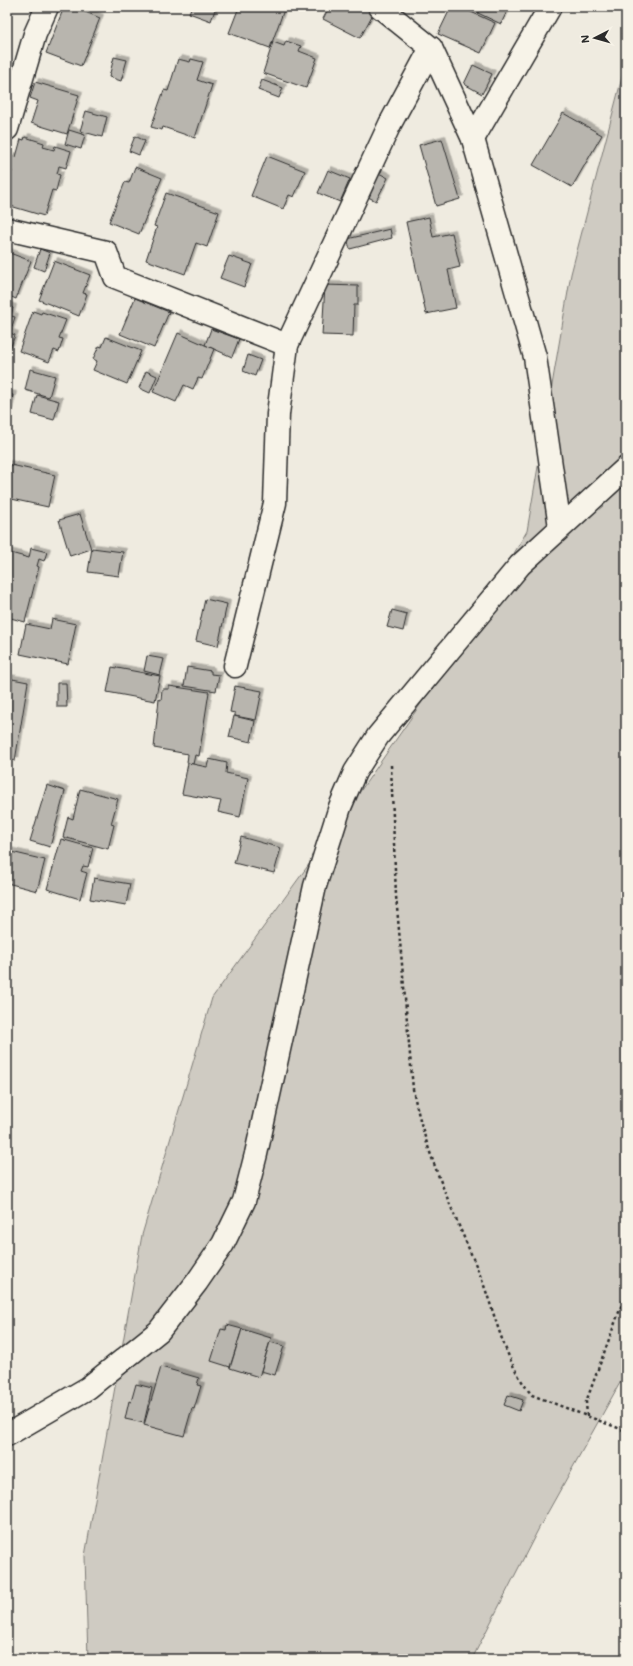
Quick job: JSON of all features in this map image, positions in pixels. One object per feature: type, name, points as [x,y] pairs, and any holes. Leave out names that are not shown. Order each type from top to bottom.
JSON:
[{"type":"street","points":[[7,129],[35,34],[47,7]]},
{"type":"street","points":[[380,7],[431,48],[473,139],[535,357],[560,527]]},
{"type":"street","points":[[473,139],[550,7]]},
{"type":"street","points":[[234,666],[275,503],[278,414],[286,345],[390,124],[431,48]]},
{"type":"street","points":[[7,229],[106,252],[115,277],[286,345]]},
{"type":"street","points":[[7,1435],[88,1388],[159,1331],[198,1282],[223,1244],[244,1201],[315,886],[340,807],[355,772],[378,736],[520,565],[626,468]]},
{"type":"path","points":[[378,736],[392,767],[396,896],[413,1089],[418,1118],[512,1362],[522,1384],[532,1395],[626,1431]]},
{"type":"path","points":[[587,1416],[586,1402],[626,1293]]},
{"type":"shaded area","points":[[626,62],[626,1372],[539,1528],[472,1659],[88,1659],[85,1556],[142,1235],[212,998],[323,845],[458,650],[527,531],[571,274]]},
{"type":"building","points":[[64,7],[73,7],[100,18],[81,66],[46,53]]},
{"type":"building","points":[[189,7],[216,7],[211,21],[189,13],[191,8]]},
{"type":"building","points":[[239,7],[285,7],[270,48],[229,33]]},
{"type":"building","points":[[329,7],[364,7],[374,12],[360,38],[323,19]]},
{"type":"building","points":[[451,7],[460,7],[495,23],[481,53],[438,34]]},
{"type":"building","points":[[481,7],[509,7],[501,24],[478,13]]},
{"type":"building","points":[[286,41],[301,46],[299,51],[317,58],[306,88],[263,73],[273,42],[284,46]]},
{"type":"building","points":[[114,57],[127,60],[121,81],[109,77]]},
{"type":"building","points":[[178,59],[190,62],[191,59],[203,62],[197,80],[212,85],[195,138],[163,127],[162,130],[151,127],[164,90],[168,91]]},
{"type":"building","points":[[473,65],[492,74],[482,94],[464,84]]},
{"type":"building","points":[[262,80],[283,88],[279,98],[258,90]]},
{"type":"building","points":[[35,82],[79,95],[67,134],[31,123],[38,101],[30,98]]},
{"type":"building","points":[[86,111],[107,117],[102,137],[80,131]]},
{"type":"building","points":[[563,113],[602,135],[572,187],[533,165]]},
{"type":"building","points":[[69,130],[85,135],[81,149],[65,144]]},
{"type":"building","points":[[135,136],[145,141],[139,155],[129,151]]},
{"type":"building","points":[[25,137],[44,143],[43,147],[54,150],[55,146],[71,151],[66,168],[59,166],[57,174],[60,175],[56,191],[52,190],[44,216],[7,205],[7,187],[12,171],[7,170],[11,156],[16,157],[21,139],[24,140]]},
{"type":"building","points":[[442,139],[460,199],[436,206],[419,145]]},
{"type":"building","points":[[267,156],[305,171],[294,197],[289,195],[283,209],[251,196]]},
{"type":"building","points":[[135,167],[162,178],[139,234],[109,222],[125,182],[129,183]]},
{"type":"building","points":[[328,170],[350,179],[340,202],[318,193]]},
{"type":"building","points":[[379,173],[388,178],[376,201],[366,196]]},
{"type":"building","points":[[166,193],[219,212],[207,247],[196,243],[185,274],[146,260],[157,227],[154,226]]},
{"type":"building","points":[[429,217],[433,237],[452,233],[460,267],[448,270],[456,308],[426,314],[406,222]]},
{"type":"building","points":[[390,229],[392,238],[350,249],[347,239]]},
{"type":"building","points":[[40,249],[50,253],[44,271],[34,267]]},
{"type":"building","points":[[7,252],[31,261],[16,299],[7,295]]},
{"type":"building","points":[[229,256],[252,264],[244,287],[220,278]]},
{"type":"building","points":[[54,261],[90,275],[83,293],[87,294],[79,316],[39,300]]},
{"type":"building","points":[[325,285],[358,286],[358,305],[354,305],[353,336],[322,335]]},
{"type":"building","points":[[135,298],[169,312],[154,348],[120,334]]},
{"type":"building","points":[[7,306],[13,308],[11,316],[15,317],[10,333],[15,335],[10,349],[7,348]]},
{"type":"building","points":[[33,311],[41,314],[42,312],[66,320],[59,338],[63,339],[59,352],[54,350],[49,362],[19,351]]},
{"type":"building","points":[[211,329],[239,339],[232,357],[205,345]]},
{"type":"building","points":[[178,333],[214,349],[202,379],[198,378],[193,389],[184,385],[176,402],[153,392]]},
{"type":"building","points":[[106,337],[141,351],[127,384],[93,370],[97,361],[93,359],[99,346],[102,347]]},
{"type":"building","points":[[248,355],[261,360],[255,376],[243,371]]},
{"type":"building","points":[[30,369],[55,376],[49,397],[25,390]]},
{"type":"building","points":[[146,371],[157,376],[150,393],[139,388]]},
{"type":"building","points":[[7,394],[13,395],[7,421]]},
{"type":"building","points":[[37,395],[59,401],[54,420],[32,414]]},
{"type":"building","points":[[7,464],[55,475],[48,507],[7,498]]},
{"type":"building","points":[[80,514],[91,549],[70,556],[59,520]]},
{"type":"building","points":[[31,548],[47,552],[44,561],[39,559],[37,566],[39,567],[25,622],[7,617],[7,552],[29,558]]},
{"type":"building","points":[[92,548],[123,552],[119,576],[88,572]]},
{"type":"building","points":[[205,599],[227,604],[218,646],[196,641]]},
{"type":"building","points":[[392,610],[407,614],[403,631],[387,627]]},
{"type":"building","points":[[52,619],[76,624],[68,664],[20,654],[26,624],[50,629]]},
{"type":"building","points":[[147,656],[164,659],[160,675],[144,671]]},
{"type":"building","points":[[112,667],[160,676],[155,701],[107,692]]},
{"type":"building","points":[[187,667],[211,671],[211,674],[219,675],[216,691],[184,686]]},
{"type":"building","points":[[7,678],[28,682],[15,761],[7,759]]},
{"type":"building","points":[[57,683],[66,683],[67,707],[57,707]]},
{"type":"building","points":[[169,686],[209,692],[199,756],[195,755],[193,764],[187,763],[188,754],[154,748],[159,699],[161,700],[162,689],[169,689]]},
{"type":"building","points":[[235,686],[262,691],[256,720],[235,716],[235,713],[230,712]]},
{"type":"building","points":[[234,716],[255,721],[251,742],[229,737]]},
{"type":"building","points":[[209,759],[227,763],[226,773],[248,778],[240,817],[218,812],[221,801],[182,794],[188,763],[207,767]]},
{"type":"building","points":[[47,785],[65,791],[50,847],[30,841]]},
{"type":"building","points":[[80,789],[118,799],[111,824],[114,825],[108,849],[63,837],[68,817],[73,819]]},
{"type":"building","points":[[241,837],[281,848],[274,873],[234,863]]},
{"type":"building","points":[[61,839],[93,848],[88,867],[83,866],[81,871],[87,873],[80,899],[47,889]]},
{"type":"building","points":[[7,851],[45,860],[37,891],[7,883]]},
{"type":"building","points":[[94,878],[130,884],[126,905],[90,899]]},
{"type":"building","points":[[227,1325],[242,1329],[230,1367],[211,1361],[221,1329],[226,1330]]},
{"type":"building","points":[[242,1329],[271,1338],[259,1377],[230,1368]]},
{"type":"building","points":[[270,1342],[284,1346],[275,1375],[261,1371]]},
{"type":"building","points":[[161,1367],[199,1378],[197,1385],[201,1386],[194,1409],[192,1408],[184,1436],[144,1425]]},
{"type":"building","points":[[136,1384],[152,1388],[144,1423],[125,1419],[129,1401],[131,1402]]},
{"type":"building","points":[[508,1395],[523,1400],[519,1411],[504,1405]]}]
